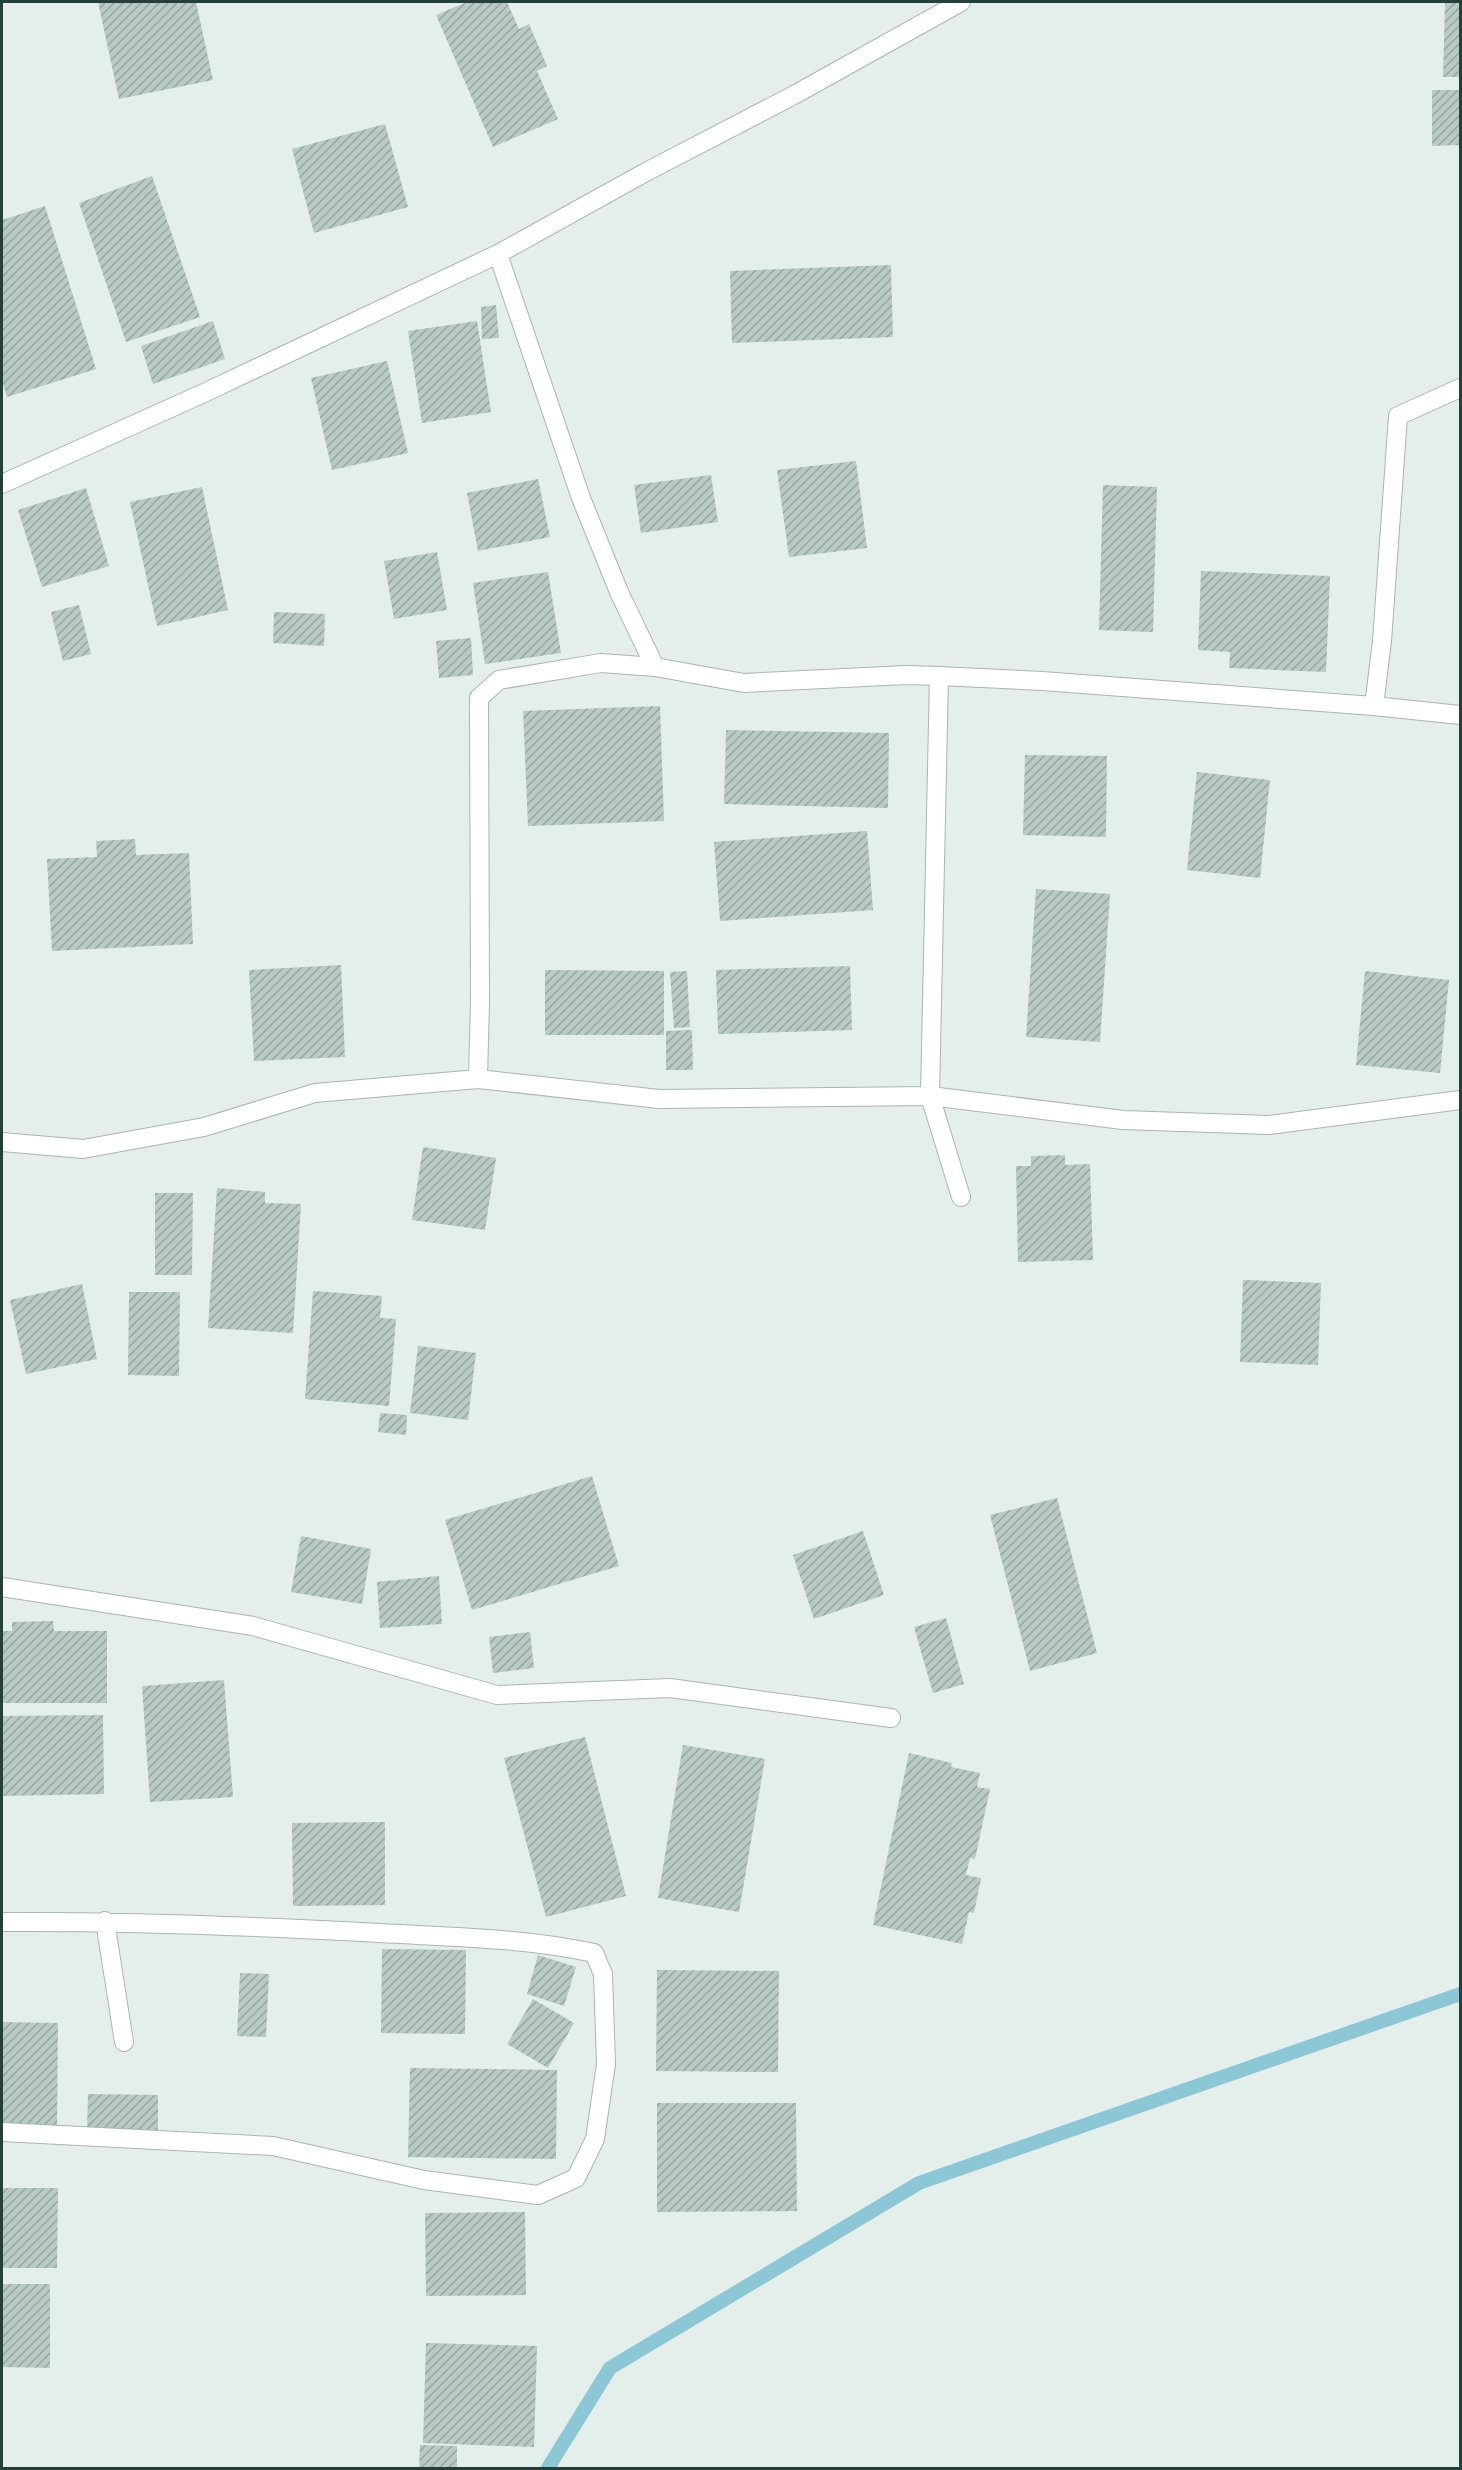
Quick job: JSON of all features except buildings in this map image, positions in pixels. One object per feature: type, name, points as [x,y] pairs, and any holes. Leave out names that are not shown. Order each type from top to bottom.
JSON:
[{"type":"street","points":[[2,481],[204,393],[498,254],[646,172],[794,95],[961,2]]},
{"type":"street","points":[[498,254],[580,498],[619,592],[655,667]]},
{"type":"street","points":[[1374,706],[1382,641],[1398,416],[1461,388]]},
{"type":"street","points":[[478,1079],[479,698],[499,680],[601,663],[655,667],[744,683],[906,675],[939,676],[1054,682],[1374,706],[1461,715]]},
{"type":"street","points":[[939,676],[930,1096],[961,1197]]},
{"type":"street","points":[[2,1142],[83,1149],[204,1127],[315,1093],[478,1079],[658,1099],[930,1096],[1123,1120],[1269,1125],[1461,1100]]},
{"type":"street","points":[[2,1587],[253,1626],[497,1695],[670,1688],[891,1718]]},
{"type":"street","points":[[2,1922],[105,1922],[310,1929],[519,1941],[562,1946],[594,1953],[603,1974],[606,2064],[595,2139],[576,2178],[538,2195],[424,2180],[273,2146],[2,2132]]},
{"type":"street","points":[[105,1922],[124,2042]]},
{"type":"waterway","points":[[548,2468],[610,2368],[919,2183],[1460,1994]]}]
